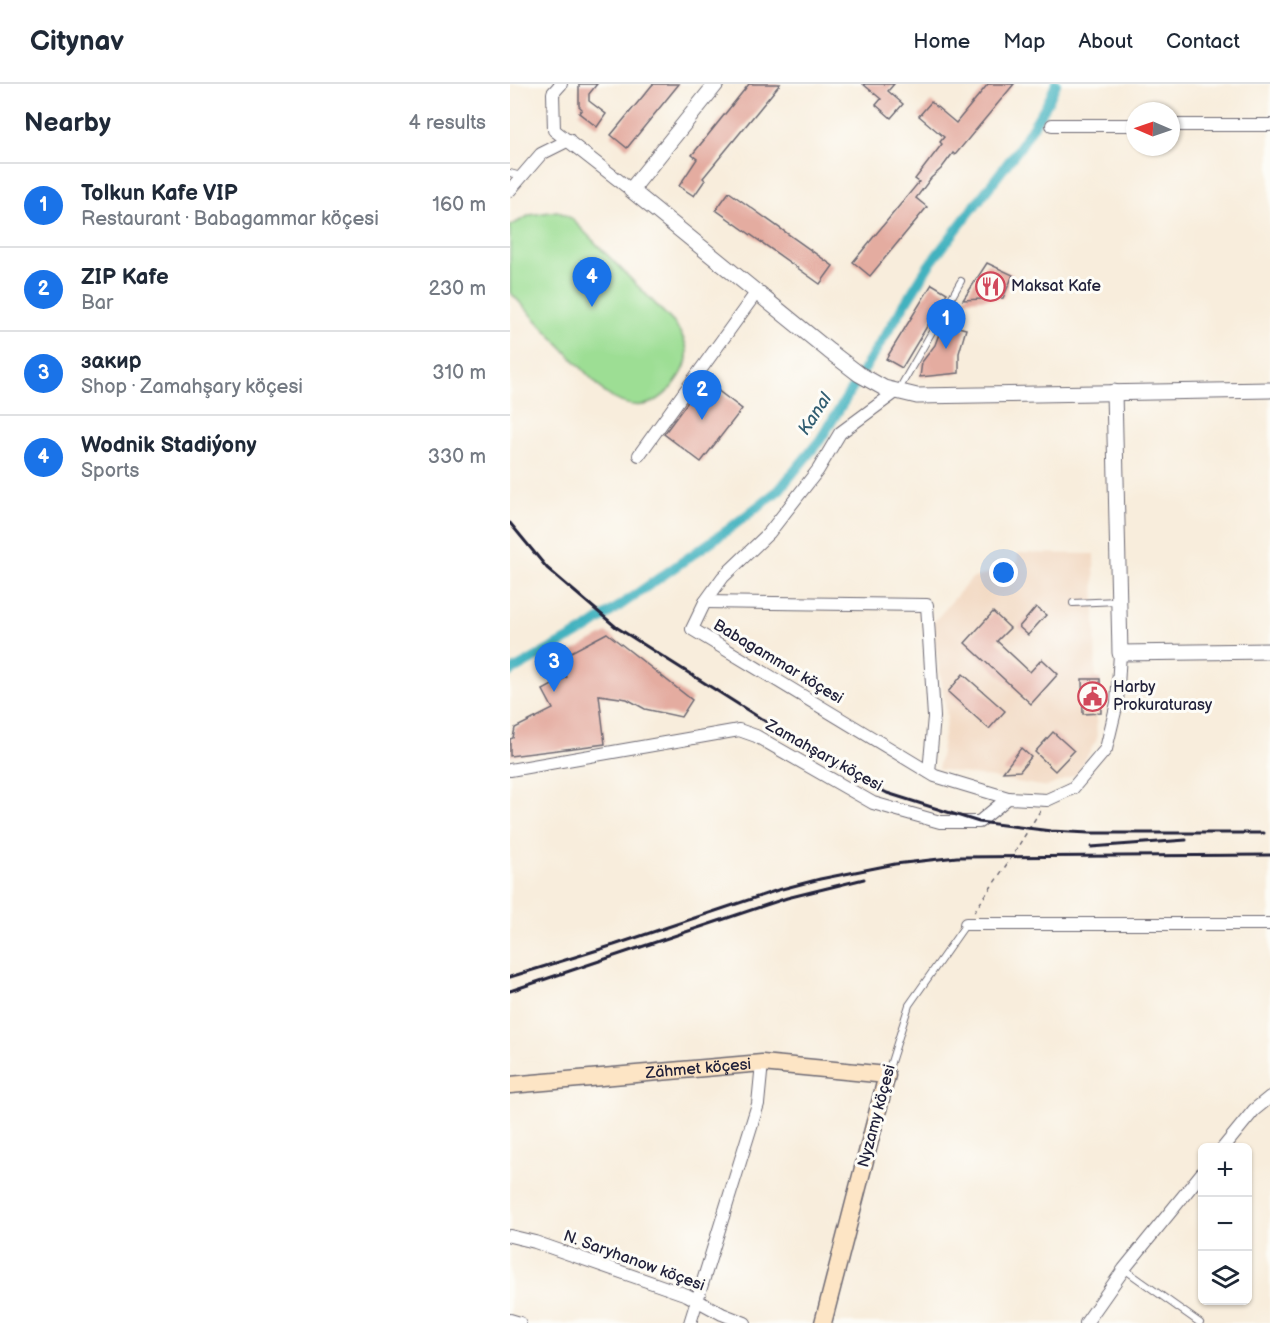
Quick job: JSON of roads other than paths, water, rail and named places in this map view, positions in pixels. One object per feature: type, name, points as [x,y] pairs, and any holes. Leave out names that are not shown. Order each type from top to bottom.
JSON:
[{"type":"main road","name":"Zähmet köçesi","points":[[510,1085],[762,1063],[887,1075]]},
{"type":"main road","name":"Nyzamy köçesi","points":[[823,1323],[887,1075]]},
{"type":"street","points":[[631,190],[716,84]]},
{"type":"street","points":[[557,88],[554,130],[829,351],[859,374],[891,390],[917,396],[1270,390]]},
{"type":"street","points":[[1052,125],[1126,125]]},
{"type":"street","points":[[1180,125],[1270,125]]},
{"type":"street","points":[[510,190],[516,175],[541,154],[569,140]]},
{"type":"street","points":[[639,455],[756,293]]},
{"type":"street","name":"Babagammar köçesi","points":[[891,390],[840,434],[818,470],[769,533],[723,577],[705,602],[692,629],[935,776],[1008,798],[1047,800],[1073,788],[1106,749],[1117,703],[1120,653]]},
{"type":"street","points":[[1114,392],[1120,653],[1270,651]]},
{"type":"street","points":[[705,602],[927,605],[934,717],[929,772]]},
{"type":"street","name":"Zamahşary köçesi","points":[[510,770],[739,730],[756,736],[873,803],[940,822],[979,822],[1008,798]]},
{"type":"street","points":[[966,924],[1270,924]]},
{"type":"street","points":[[690,1323],[758,1104],[762,1063]]},
{"type":"street","points":[[1227,1143],[1254,1110],[1270,1097]]},
{"type":"street","points":[[1086,1323],[1124,1269],[1198,1179]]},
{"type":"street","name":"N. Saryhanow köçesi","points":[[510,1236],[687,1295],[722,1314],[745,1323]]},
{"type":"street","points":[[510,1320],[520,1323]]},
{"type":"lane","points":[[891,390],[961,281]]},
{"type":"lane","points":[[1073,603],[1119,601]]},
{"type":"lane","name":"Nyzamy köçesi","points":[[887,1075],[909,1005],[966,924]]},
{"type":"lane","points":[[1124,1269],[1200,1323]]},
{"type":"waterway","name":"Kanal","points":[[510,672],[588,628],[729,529],[779,490],[820,440],[929,265],[1020,147],[1048,102],[1056,84]]},
{"type":"railway","points":[[510,523],[547,568],[616,627],[836,766],[887,793],[979,822],[1051,831],[1264,833]]},
{"type":"railway","points":[[1091,847],[1186,840]]},
{"type":"railway","points":[[510,977],[778,890],[895,864],[957,857],[1270,855]]},
{"type":"railway","points":[[510,991],[787,898],[864,879]]},
{"type":"place","name":"Maksat Kafe","points":[[990,286]]},
{"type":"place","name":"Wodnik Stadiýony","points":[[592,307]]},
{"type":"place","name":"Tolkun Kafe VIP","points":[[946,349]]},
{"type":"place","name":"ZIP Kafe","points":[[702,420]]},
{"type":"place","name":"закир","points":[[554,692]]},
{"type":"place","name":"Harby Prokuraturasy","points":[[1092,696]]}]
